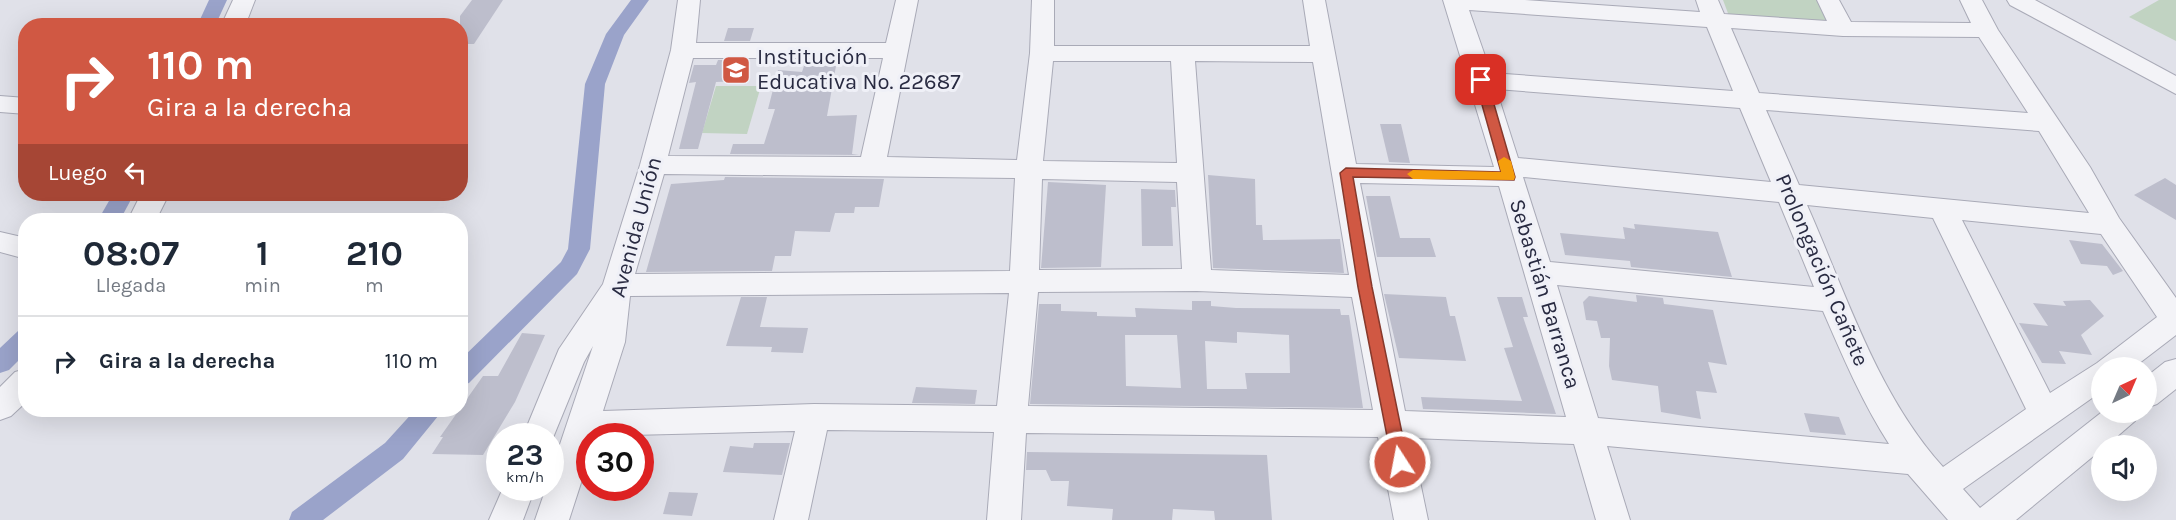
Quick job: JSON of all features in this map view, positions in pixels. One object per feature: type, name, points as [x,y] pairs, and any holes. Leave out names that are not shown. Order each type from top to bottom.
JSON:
[{"type":"street","points":[[236,18],[244,0]]},
{"type":"street","name":"Avenida Unión","points":[[585,423],[610,342],[617,285],[653,165],[682,50],[689,0]]},
{"type":"street","points":[[872,166],[894,51],[907,0]]},
{"type":"street","points":[[1004,520],[1024,284],[1029,170],[1042,53],[1043,0]]},
{"type":"street","points":[[1314,0],[1365,287],[1411,520]]},
{"type":"street","points":[[1828,0],[1844,29]]},
{"type":"street","points":[[1971,0],[1986,30],[2081,174],[2109,225],[2176,320],[2125,357]]},
{"type":"street","points":[[2018,0],[2176,86]]},
{"type":"street","points":[[1454,1],[1711,10],[1844,29],[1986,30]]},
{"type":"street","name":"Sebastián Barranca","points":[[1454,1],[1481,80],[1613,520]]},
{"type":"street","name":"Prolongación Cañete","points":[[1711,10],[1790,194],[1832,300],[1882,405],[1917,460],[1969,520]]},
{"type":"street","points":[[682,50],[894,51]]},
{"type":"street","points":[[1042,53],[1183,56],[1324,54]]},
{"type":"street","points":[[1183,56],[1197,280]]},
{"type":"street","points":[[1481,80],[2048,123]]},
{"type":"street","points":[[0,104],[18,105]]},
{"type":"street","points":[[653,165],[872,166],[1190,173]]},
{"type":"street","points":[[1346,173],[1507,172],[1790,194],[2109,225]]},
{"type":"street","points":[[1942,208],[2045,416]]},
{"type":"street","points":[[0,242],[18,247]]},
{"type":"street","points":[[1538,272],[1832,300]]},
{"type":"street","points":[[544,423],[570,358],[617,285],[1024,284],[1197,280],[1365,287]]},
{"type":"street","points":[[2157,386],[2176,371]]},
{"type":"street","points":[[1941,486],[2091,382]]},
{"type":"street","points":[[0,406],[18,389]]},
{"type":"street","points":[[642,423],[814,417],[1393,424],[1588,431],[1917,460]]},
{"type":"street","points":[[791,520],[814,417]]},
{"type":"street","points":[[1991,520],[2110,423]]},
{"type":"street","name":"Avenida Unión","points":[[552,520],[576,449]]},
{"type":"street","points":[[506,520],[514,501]]},
{"type":"green space","points":[[1723,0],[1817,0],[1829,23],[1729,16]]},
{"type":"green space","points":[[2159,0],[2176,0],[2176,41],[2129,17]]},
{"type":"green space","points":[[716,86],[761,86],[747,134],[702,133]]},
{"type":"building","points":[[472,0],[503,0],[474,44],[468,44],[468,18],[460,18]]},
{"type":"building","points":[[728,28],[754,28],[750,41],[724,41]]},
{"type":"building","points":[[718,60],[744,60],[737,81],[716,82],[698,149],[679,149],[696,82],[689,83],[694,65],[716,65]]},
{"type":"building","points":[[804,66],[836,66],[827,116],[857,115],[852,154],[859,155],[730,154],[733,144],[764,144],[775,109],[768,109],[778,70],[802,72]]},
{"type":"building","points":[[1380,124],[1401,124],[1410,163],[1389,162]]},
{"type":"building","points":[[1208,175],[1255,179],[1256,225],[1262,225],[1263,240],[1340,239],[1344,273],[1213,268]]},
{"type":"building","points":[[725,177],[884,179],[879,207],[855,207],[854,213],[835,213],[830,232],[795,231],[791,256],[775,256],[772,271],[646,272],[671,184],[724,180]]},
{"type":"building","points":[[2165,178],[2176,185],[2176,220],[2134,195]]},
{"type":"building","points":[[1048,182],[1106,185],[1101,267],[1041,268]]},
{"type":"building","points":[[1141,189],[1175,190],[1176,207],[1171,207],[1173,246],[1142,246]]},
{"type":"building","points":[[1366,196],[1390,196],[1400,238],[1430,238],[1436,257],[1377,257]]},
{"type":"building","points":[[1634,224],[1718,232],[1732,277],[1631,267],[1630,261],[1565,255],[1560,233],[1625,239],[1623,227],[1635,229]]},
{"type":"building","points":[[2069,240],[2102,244],[2123,271],[2113,275],[2107,266],[2081,264]]},
{"type":"building","points":[[1384,294],[1446,297],[1450,316],[1455,316],[1466,361],[1399,358]]},
{"type":"building","points":[[1636,295],[1663,298],[1664,304],[1713,310],[1727,365],[1708,362],[1717,393],[1696,391],[1701,419],[1661,412],[1658,386],[1612,380],[1609,366],[1610,338],[1601,338],[1597,321],[1586,320],[1583,302],[1589,296],[1637,302]]},
{"type":"building","points":[[741,297],[767,297],[760,327],[808,328],[803,353],[771,352],[772,347],[726,346]]},
{"type":"building","points":[[1497,297],[1522,297],[1528,317],[1523,317],[1556,414],[1423,409],[1421,397],[1522,401],[1504,348],[1513,347]]},
{"type":"building","points":[[2090,300],[2104,316],[2081,335],[2092,355],[2059,351],[2066,364],[2042,363],[2019,323],[2048,326],[2033,303],[2066,306],[2063,301]]},
{"type":"building","points":[[1192,301],[1211,301],[1211,306],[1236,308],[1340,309],[1341,315],[1349,315],[1363,408],[1030,404],[1039,304],[1061,304],[1061,311],[1097,312],[1097,316],[1136,317],[1135,308],[1192,310]],"holes":[[[1237,332],[1289,335],[1290,373],[1245,373],[1247,389],[1207,389],[1205,341],[1237,343]],[[1125,335],[1177,335],[1181,388],[1126,386]]]},
{"type":"building","points":[[522,333],[545,335],[515,402],[502,423],[486,423],[486,450],[483,455],[432,454],[443,437],[440,437],[454,417],[468,417],[468,397],[483,376],[498,376]]},
{"type":"building","points":[[916,387],[977,390],[975,404],[912,403]]},
{"type":"building","points":[[1804,413],[1839,417],[1846,435],[1810,432]]},
{"type":"building","points":[[754,443],[790,443],[782,475],[723,472],[730,446],[753,448]]},
{"type":"building","points":[[1027,452],[1267,455],[1272,520],[1215,520],[1214,511],[1173,509],[1172,520],[1112,520],[1113,509],[1067,506],[1069,481],[1051,481],[1046,470],[1026,470]]},
{"type":"building","points":[[669,492],[698,493],[692,516],[663,514]]},
{"type":"waterway","points":[[210,18],[218,0]]},
{"type":"waterway","points":[[468,368],[569,268],[579,249],[595,84],[615,34],[640,0]]},
{"type":"waterway","points":[[113,213],[119,201]]},
{"type":"waterway","points":[[0,363],[18,346]]},
{"type":"waterway","points":[[302,520],[394,451],[424,417]]},
{"type":"slow traffic","points":[[1413,174],[1509,177],[1504,161]]},
{"type":"place","name":"Institución Educativa No. 22687","points":[[736,70]]},
{"type":"route","points":[[1400,462],[1365,287],[1346,173],[1509,177],[1481,80]]}]
